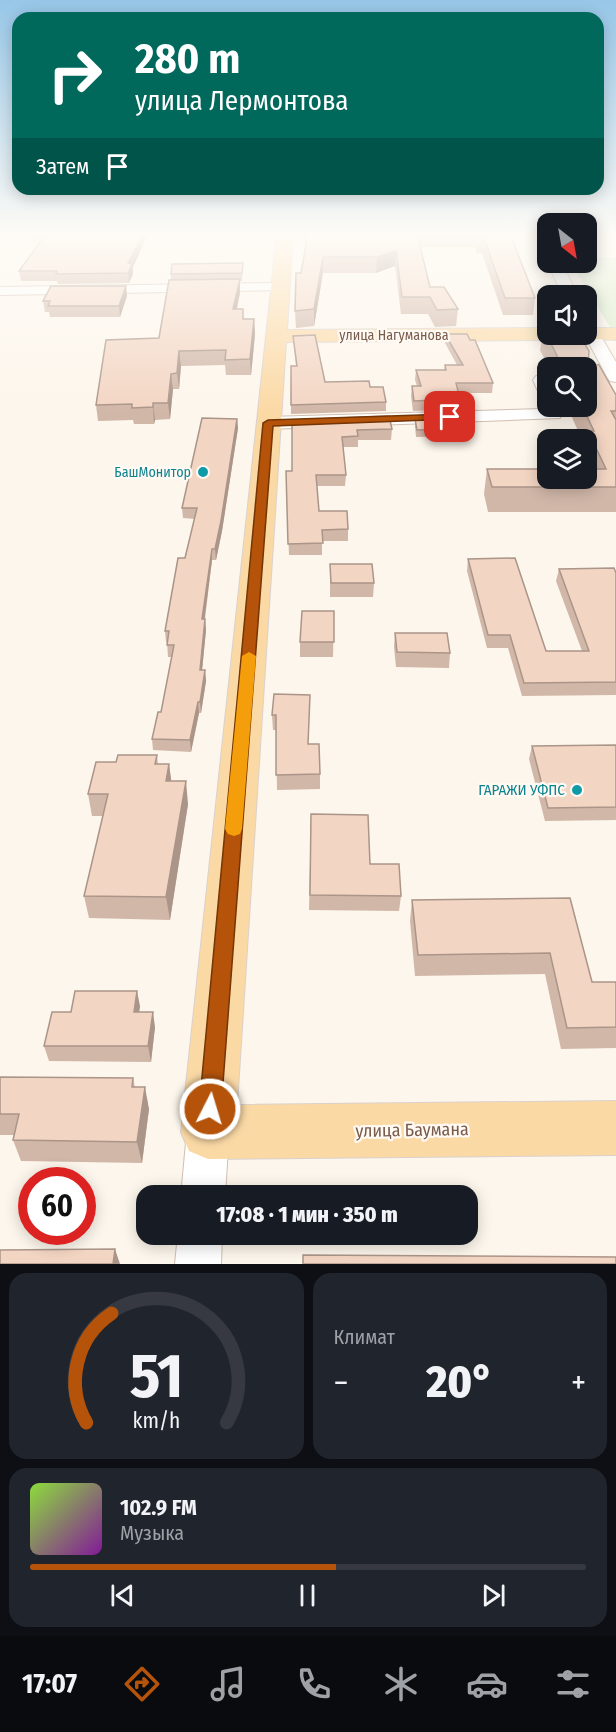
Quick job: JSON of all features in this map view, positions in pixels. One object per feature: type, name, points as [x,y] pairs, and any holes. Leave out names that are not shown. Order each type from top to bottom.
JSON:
[{"type":"main road","points":[[208,1132],[280,293]]},
{"type":"main road","points":[[597,331],[616,333]]},
{"type":"main road","name":"улица Нагуманова","points":[[276,336],[537,334]]},
{"type":"main road","name":"улица Баумана","points":[[208,1132],[616,1128]]},
{"type":"street","points":[[597,345],[616,378],[597,380]]},
{"type":"street","points":[[268,423],[537,415]]},
{"type":"street","points":[[204,1185],[208,1132]]},
{"type":"street","points":[[198,1264],[199,1245]]},
{"type":"green space","points":[[597,293],[616,293],[616,327],[610,327],[597,306]]},
{"type":"building","points":[[47,293],[124,293],[119,306],[48,306],[50,301],[43,301]]},
{"type":"building","points":[[167,293],[237,293],[233,309],[243,309],[243,319],[254,319],[250,359],[225,360],[226,350],[179,351],[177,373],[171,374],[168,403],[153,403],[153,407],[132,408],[132,404],[96,405],[106,340],[159,338]]},
{"type":"building","points":[[295,293],[317,293],[314,309],[295,311]]},
{"type":"building","points":[[401,293],[448,293],[458,309],[437,310],[430,297],[402,297]]},
{"type":"building","points":[[503,293],[533,293],[535,298],[505,298]]},
{"type":"building","points":[[445,334],[467,334],[470,340],[475,340],[493,383],[456,383],[460,399],[414,401],[412,386],[421,386],[416,370],[446,370],[445,365],[463,365]]},
{"type":"building","points":[[315,335],[325,382],[369,381],[370,387],[383,387],[386,402],[291,405],[291,366],[297,366],[293,336]]},
{"type":"building","points":[[552,345],[585,345],[589,351],[589,357],[558,357]]},
{"type":"building","points":[[597,365],[616,395],[616,411],[611,411],[616,420],[616,487],[597,487],[597,469],[606,469],[597,450],[597,429],[593,429],[587,417],[597,417]]},
{"type":"building","points":[[389,416],[392,429],[357,430],[358,436],[342,437],[346,475],[316,475],[319,511],[347,511],[348,529],[322,530],[323,543],[288,544],[286,471],[292,471],[292,420]]},
{"type":"building","points":[[463,417],[465,429],[417,430],[415,419]]},
{"type":"building","points":[[202,418],[237,419],[221,521],[215,549],[212,549],[202,619],[205,619],[200,670],[205,670],[200,702],[198,702],[190,740],[152,739],[158,712],[161,712],[174,645],[167,645],[169,631],[165,631],[178,558],[185,558],[197,508],[182,508]]},
{"type":"building","points":[[487,469],[537,469],[537,487],[492,487]]},
{"type":"building","points":[[515,558],[546,651],[589,651],[559,569],[614,568],[616,573],[616,682],[524,683],[510,635],[488,635],[468,559]]},
{"type":"building","points":[[330,564],[372,564],[374,583],[331,583]]},
{"type":"building","points":[[302,611],[334,611],[334,642],[300,642]]},
{"type":"building","points":[[395,633],[447,633],[450,653],[397,652]]},
{"type":"building","points":[[274,694],[310,695],[308,744],[319,744],[320,774],[276,775],[276,715],[272,715]]},
{"type":"building","name":"ГАРАЖИ УФПС","points":[[616,745],[616,807],[548,808],[532,746]]},
{"type":"building","points":[[118,755],[157,755],[155,764],[169,764],[166,781],[186,781],[166,897],[84,896],[108,794],[88,794],[96,762],[116,762]]},
{"type":"building","points":[[311,814],[368,815],[370,864],[399,864],[401,896],[310,895]]},
{"type":"building","points":[[570,898],[592,982],[616,982],[616,1027],[567,1028],[550,953],[418,955],[412,900]]},
{"type":"building","points":[[75,991],[137,991],[134,1012],[153,1012],[148,1046],[44,1046],[52,1012],[71,1012]]},
{"type":"building","points":[[0,1077],[133,1078],[132,1087],[145,1087],[137,1142],[13,1140],[19,1114],[0,1114]]},
{"type":"building","points":[[115,1249],[113,1264],[0,1264],[0,1250]]},
{"type":"building","points":[[303,1255],[616,1257],[616,1264],[303,1264]]},
{"type":"slow traffic","points":[[234,829],[249,656]]},
{"type":"place","name":"БашМонитор","points":[[203,472]]},
{"type":"place","name":"ГАРАЖИ УФПС","points":[[577,790]]},
{"type":"route","points":[[210,1109],[268,423],[450,417]]}]
